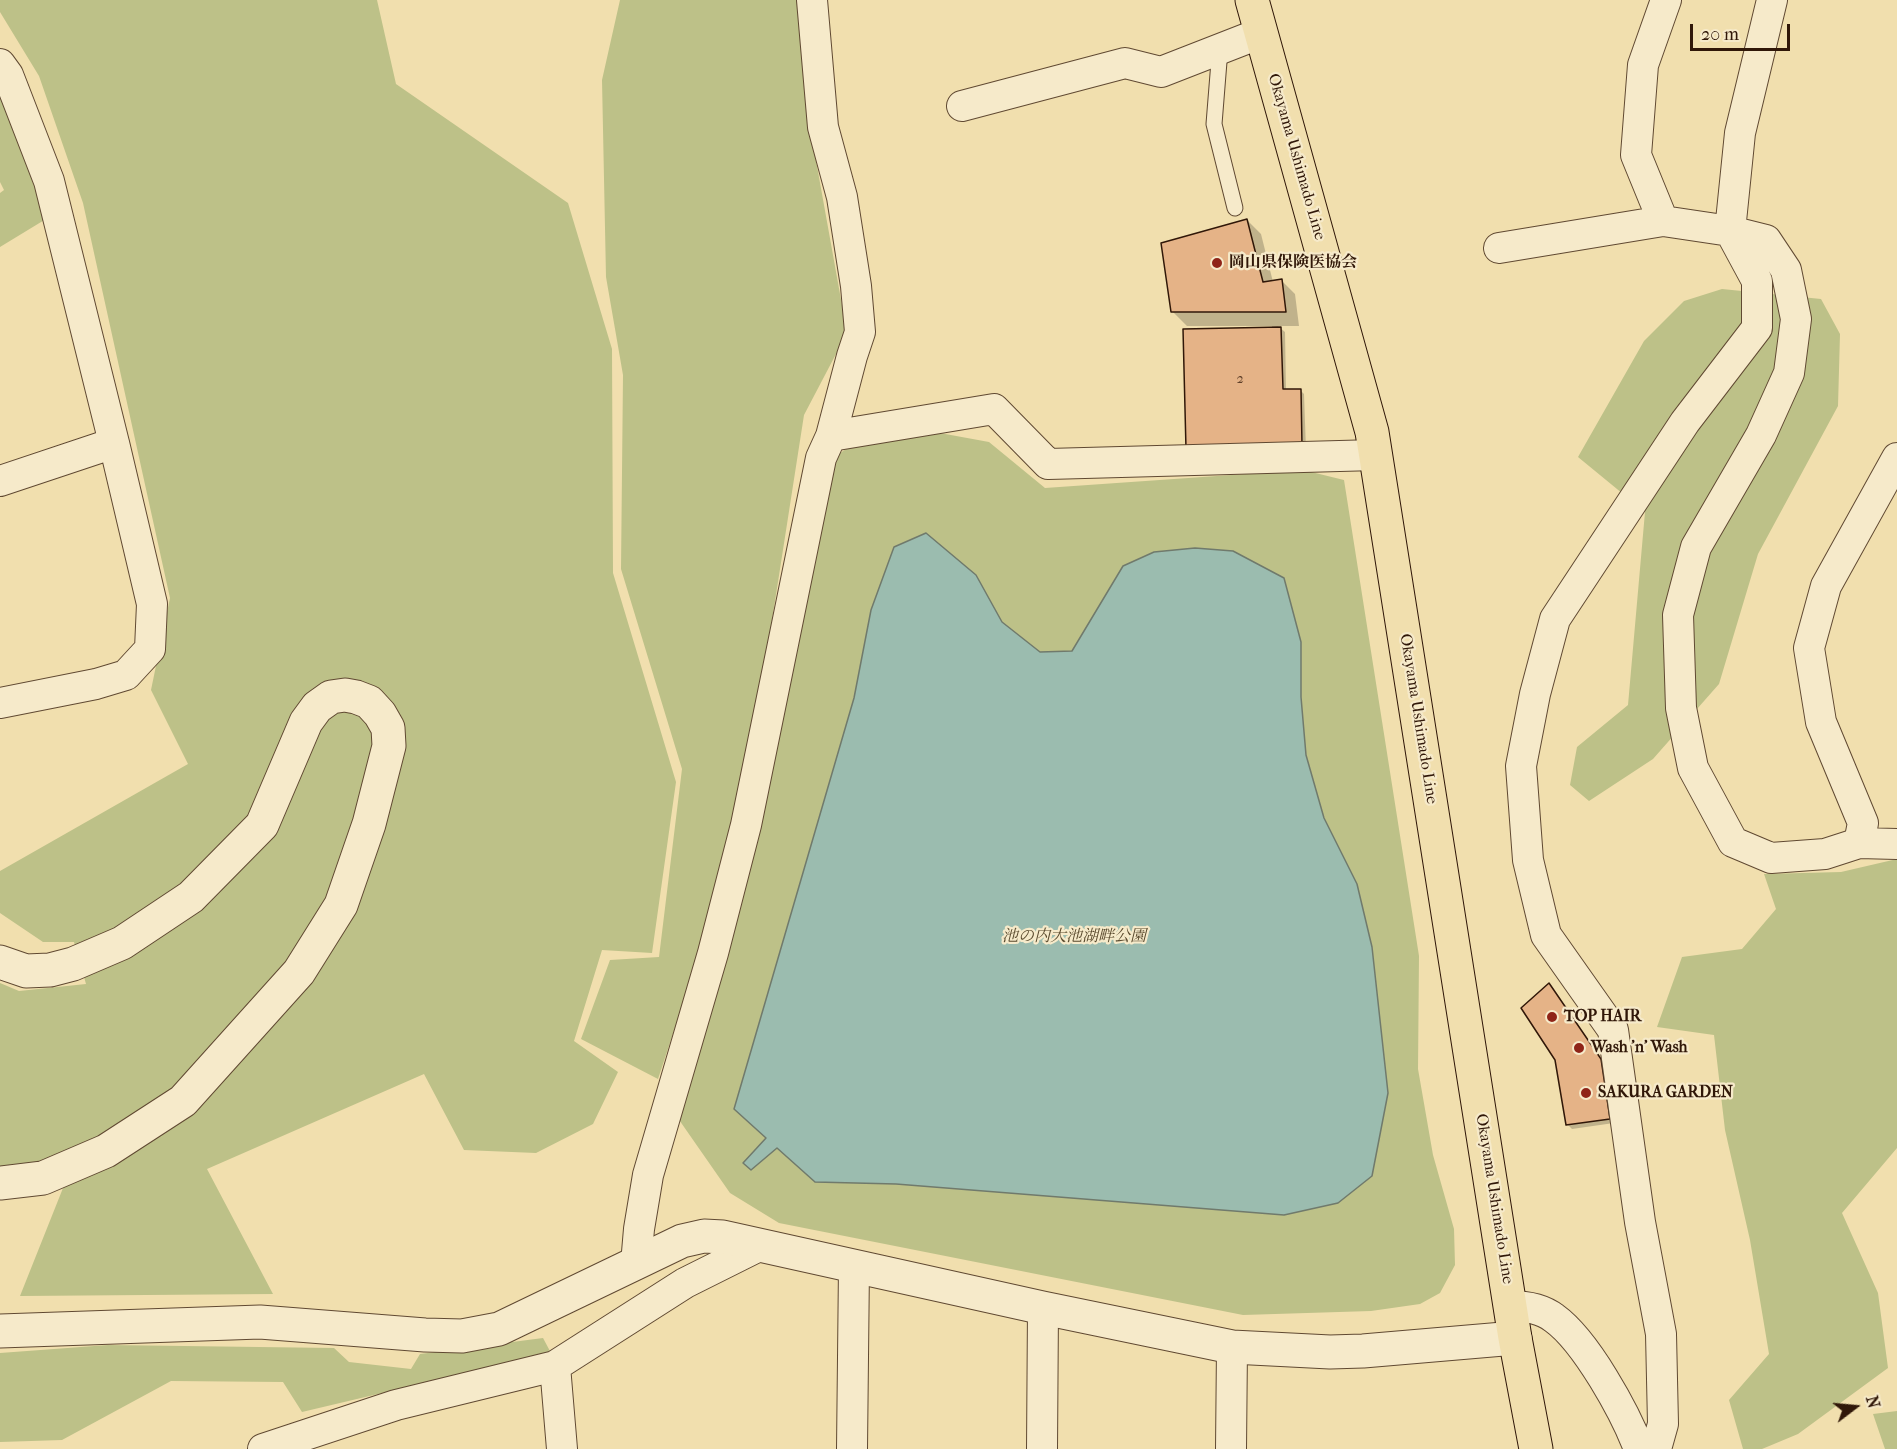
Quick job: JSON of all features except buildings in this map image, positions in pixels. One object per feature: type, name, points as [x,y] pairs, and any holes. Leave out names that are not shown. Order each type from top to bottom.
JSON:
[{"type":"main road","name":"Okayama Ushimado Line","points":[[1252,0],[1372,432],[1515,1338],[1536,1449]]},
{"type":"street","points":[[636,1264],[648,1174],[713,953],[746,825],[821,458],[831,436],[860,332],[856,286],[842,197],[822,127],[812,0]]},
{"type":"street","points":[[1663,221],[1636,155],[1643,65],[1666,0]]},
{"type":"street","points":[[1656,1449],[1663,1424],[1661,1334],[1640,1222],[1613,1030],[1546,935],[1528,860],[1521,766],[1535,694],[1556,619],[1685,422],[1757,328],[1757,281],[1730,231],[1740,133],[1772,0]]},
{"type":"street","points":[[962,106],[1125,63],[1161,72],[1262,33]]},
{"type":"street","points":[[0,63],[8,75],[49,181],[152,604],[150,649],[126,675],[96,684],[0,703]]},
{"type":"street","points":[[1499,248],[1663,221],[1730,231],[1766,240],[1786,270],[1796,319],[1789,373],[1761,435],[1696,547],[1678,615],[1681,708],[1693,768],[1733,842],[1771,858],[1825,854],[1859,843],[1897,844]]},
{"type":"street","points":[[831,436],[994,410],[1048,464],[1376,455]]},
{"type":"street","points":[[0,481],[114,443]]},
{"type":"street","points":[[1859,843],[1863,823],[1821,722],[1809,648],[1826,586],[1897,458]]},
{"type":"street","points":[[0,962],[26,971],[50,970],[73,964],[132,937],[192,897],[262,825],[306,722],[317,707],[331,697],[345,695],[369,702],[380,714],[388,728],[389,746],[369,824],[341,905],[299,972],[183,1101],[106,1150],[43,1178],[0,1183]]},
{"type":"street","points":[[0,1331],[260,1322],[462,1336],[499,1329],[682,1241],[704,1236],[723,1237],[1043,1308],[1232,1347],[1330,1352],[1363,1351],[1515,1338]]},
{"type":"street","points":[[263,1449],[396,1405],[555,1366],[685,1284],[761,1245]]},
{"type":"street","points":[[852,1449],[854,1266]]},
{"type":"street","points":[[1510,1306],[1530,1306],[1554,1317],[1573,1337],[1588,1355],[1621,1409],[1639,1449]]},
{"type":"street","points":[[1042,1449],[1043,1308]]},
{"type":"street","points":[[1231,1449],[1232,1347]]},
{"type":"street","points":[[555,1366],[562,1449]]},
{"type":"lane","points":[[1220,49],[1214,124],[1235,208]]},
{"type":"green space","points":[[0,0],[377,0],[396,84],[568,203],[612,349],[613,573],[676,782],[652,953],[602,950],[574,1041],[618,1072],[593,1124],[536,1153],[464,1150],[424,1074],[207,1169],[273,1294],[20,1296],[65,1183],[0,1173],[0,983],[19,991],[86,984],[74,942],[43,942],[0,913],[0,871],[188,764],[151,690],[170,598],[83,203],[39,76],[0,12]]},
{"type":"green space","points":[[620,0],[797,0],[808,116],[847,333],[804,415],[756,723],[706,934],[658,1079],[581,1039],[610,960],[659,957],[682,769],[621,569],[623,375],[606,277],[602,80]]},
{"type":"green space","points":[[0,91],[46,219],[0,247],[0,193],[4,190],[0,182]]},
{"type":"green space","points":[[1722,289],[1821,299],[1840,334],[1838,406],[1758,554],[1719,684],[1653,759],[1589,801],[1570,785],[1577,747],[1628,705],[1645,512],[1578,457],[1644,341],[1684,301]]},
{"type":"green space","name":"池の内大池湖畔公園","points":[[929,431],[989,442],[1045,488],[1303,470],[1344,480],[1419,956],[1418,1069],[1433,1155],[1454,1229],[1455,1265],[1440,1293],[1420,1304],[1371,1311],[1243,1315],[779,1223],[730,1193],[675,1114],[837,455],[866,436]]},
{"type":"green space","points":[[1897,859],[1897,1148],[1842,1213],[1878,1293],[1888,1368],[1798,1434],[1762,1449],[1743,1449],[1729,1400],[1769,1354],[1750,1240],[1725,1130],[1714,1035],[1657,1027],[1682,957],[1742,949],[1776,909],[1764,874],[1841,872]]},
{"type":"green space","points":[[543,1338],[551,1353],[302,1412],[283,1382],[171,1381],[62,1440],[0,1442],[0,1353],[108,1345],[334,1348],[349,1362],[411,1369],[420,1354]]},
{"type":"green space","points":[[1897,1411],[1897,1449],[1885,1449],[1873,1414]]},
{"type":"shaded area","name":"池の内大池湖畔公園","points":[[926,533],[976,575],[1002,622],[1040,652],[1072,651],[1123,566],[1154,552],[1195,548],[1233,551],[1284,578],[1301,642],[1301,697],[1306,755],[1324,818],[1357,884],[1372,947],[1388,1093],[1372,1176],[1338,1203],[1284,1215],[896,1184],[815,1182],[777,1148],[751,1170],[743,1163],[766,1138],[734,1109],[854,698],[871,610],[894,547]]},
{"type":"place","name":"岡山県保険医協会","points":[[1217,263]]},
{"type":"place","name":"TOP HAIR","points":[[1552,1017]]},
{"type":"place","name":"Wash 'n' Wash","points":[[1579,1048]]},
{"type":"place","name":"SAKURA GARDEN","points":[[1586,1093]]}]
